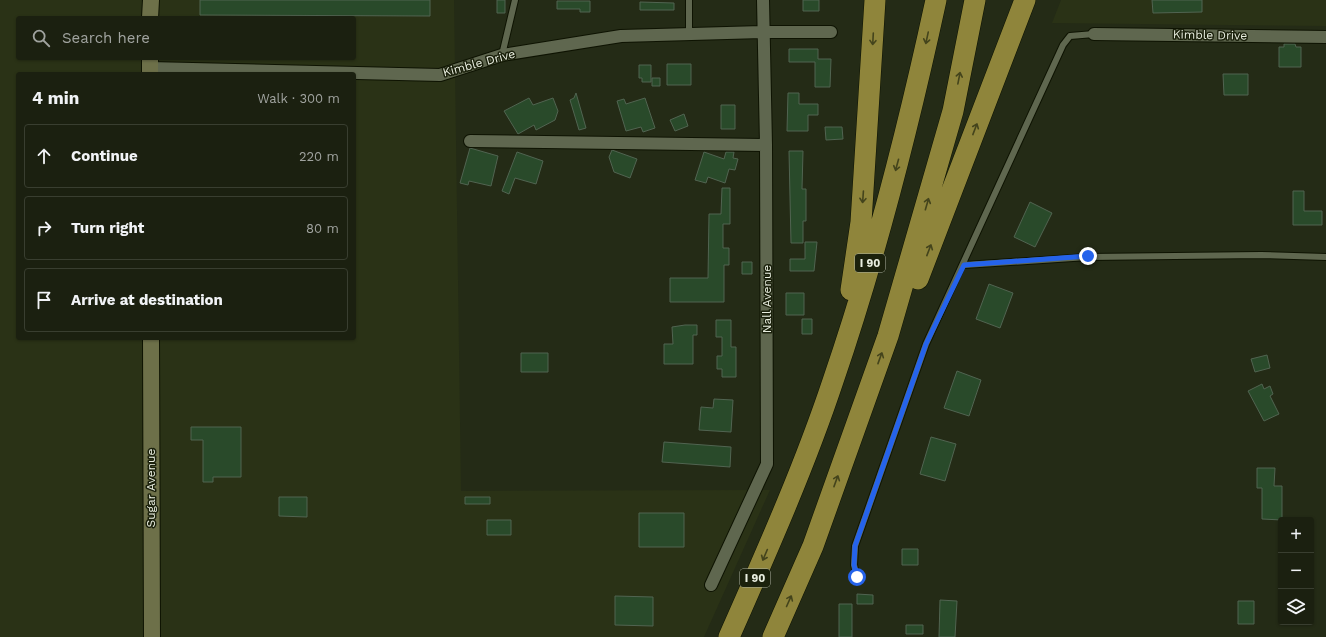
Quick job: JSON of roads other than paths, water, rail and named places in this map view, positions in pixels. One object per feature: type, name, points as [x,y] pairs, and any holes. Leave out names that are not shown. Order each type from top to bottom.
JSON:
[{"type":"highway","points":[[780,519],[851,291],[861,222],[875,0]]},
{"type":"highway","name":"I 90","points":[[729,637],[780,519],[833,381],[873,255],[913,108],[936,0]]},
{"type":"highway","points":[[773,637],[813,546],[888,336],[953,111],[975,0]]},
{"type":"highway","points":[[888,336],[905,308],[927,256],[1025,0]]},
{"type":"main road","points":[[150,16],[151,0]]},
{"type":"main road","name":"Sugar Avenue","points":[[151,340],[152,637]]},
{"type":"street","name":"Nall Avenue","points":[[711,585],[767,464],[766,145],[762,32],[763,0]]},
{"type":"street","name":"Kimble Drive","points":[[356,73],[440,75],[502,55],[621,36],[762,32],[831,32]]},
{"type":"street","name":"Kimble Drive","points":[[1094,34],[1326,37]]},
{"type":"street","name":"Kimble Drive","points":[[150,67],[331,72]]},
{"type":"street","points":[[470,141],[766,145]]},
{"type":"lane","points":[[502,55],[515,0]]},
{"type":"lane","points":[[690,0],[690,34]]},
{"type":"lane","points":[[857,577],[854,565],[855,546],[926,344],[964,265],[1063,45],[1070,36],[1094,34]]},
{"type":"lane","points":[[964,265],[1088,256],[1261,255],[1326,258]]}]
